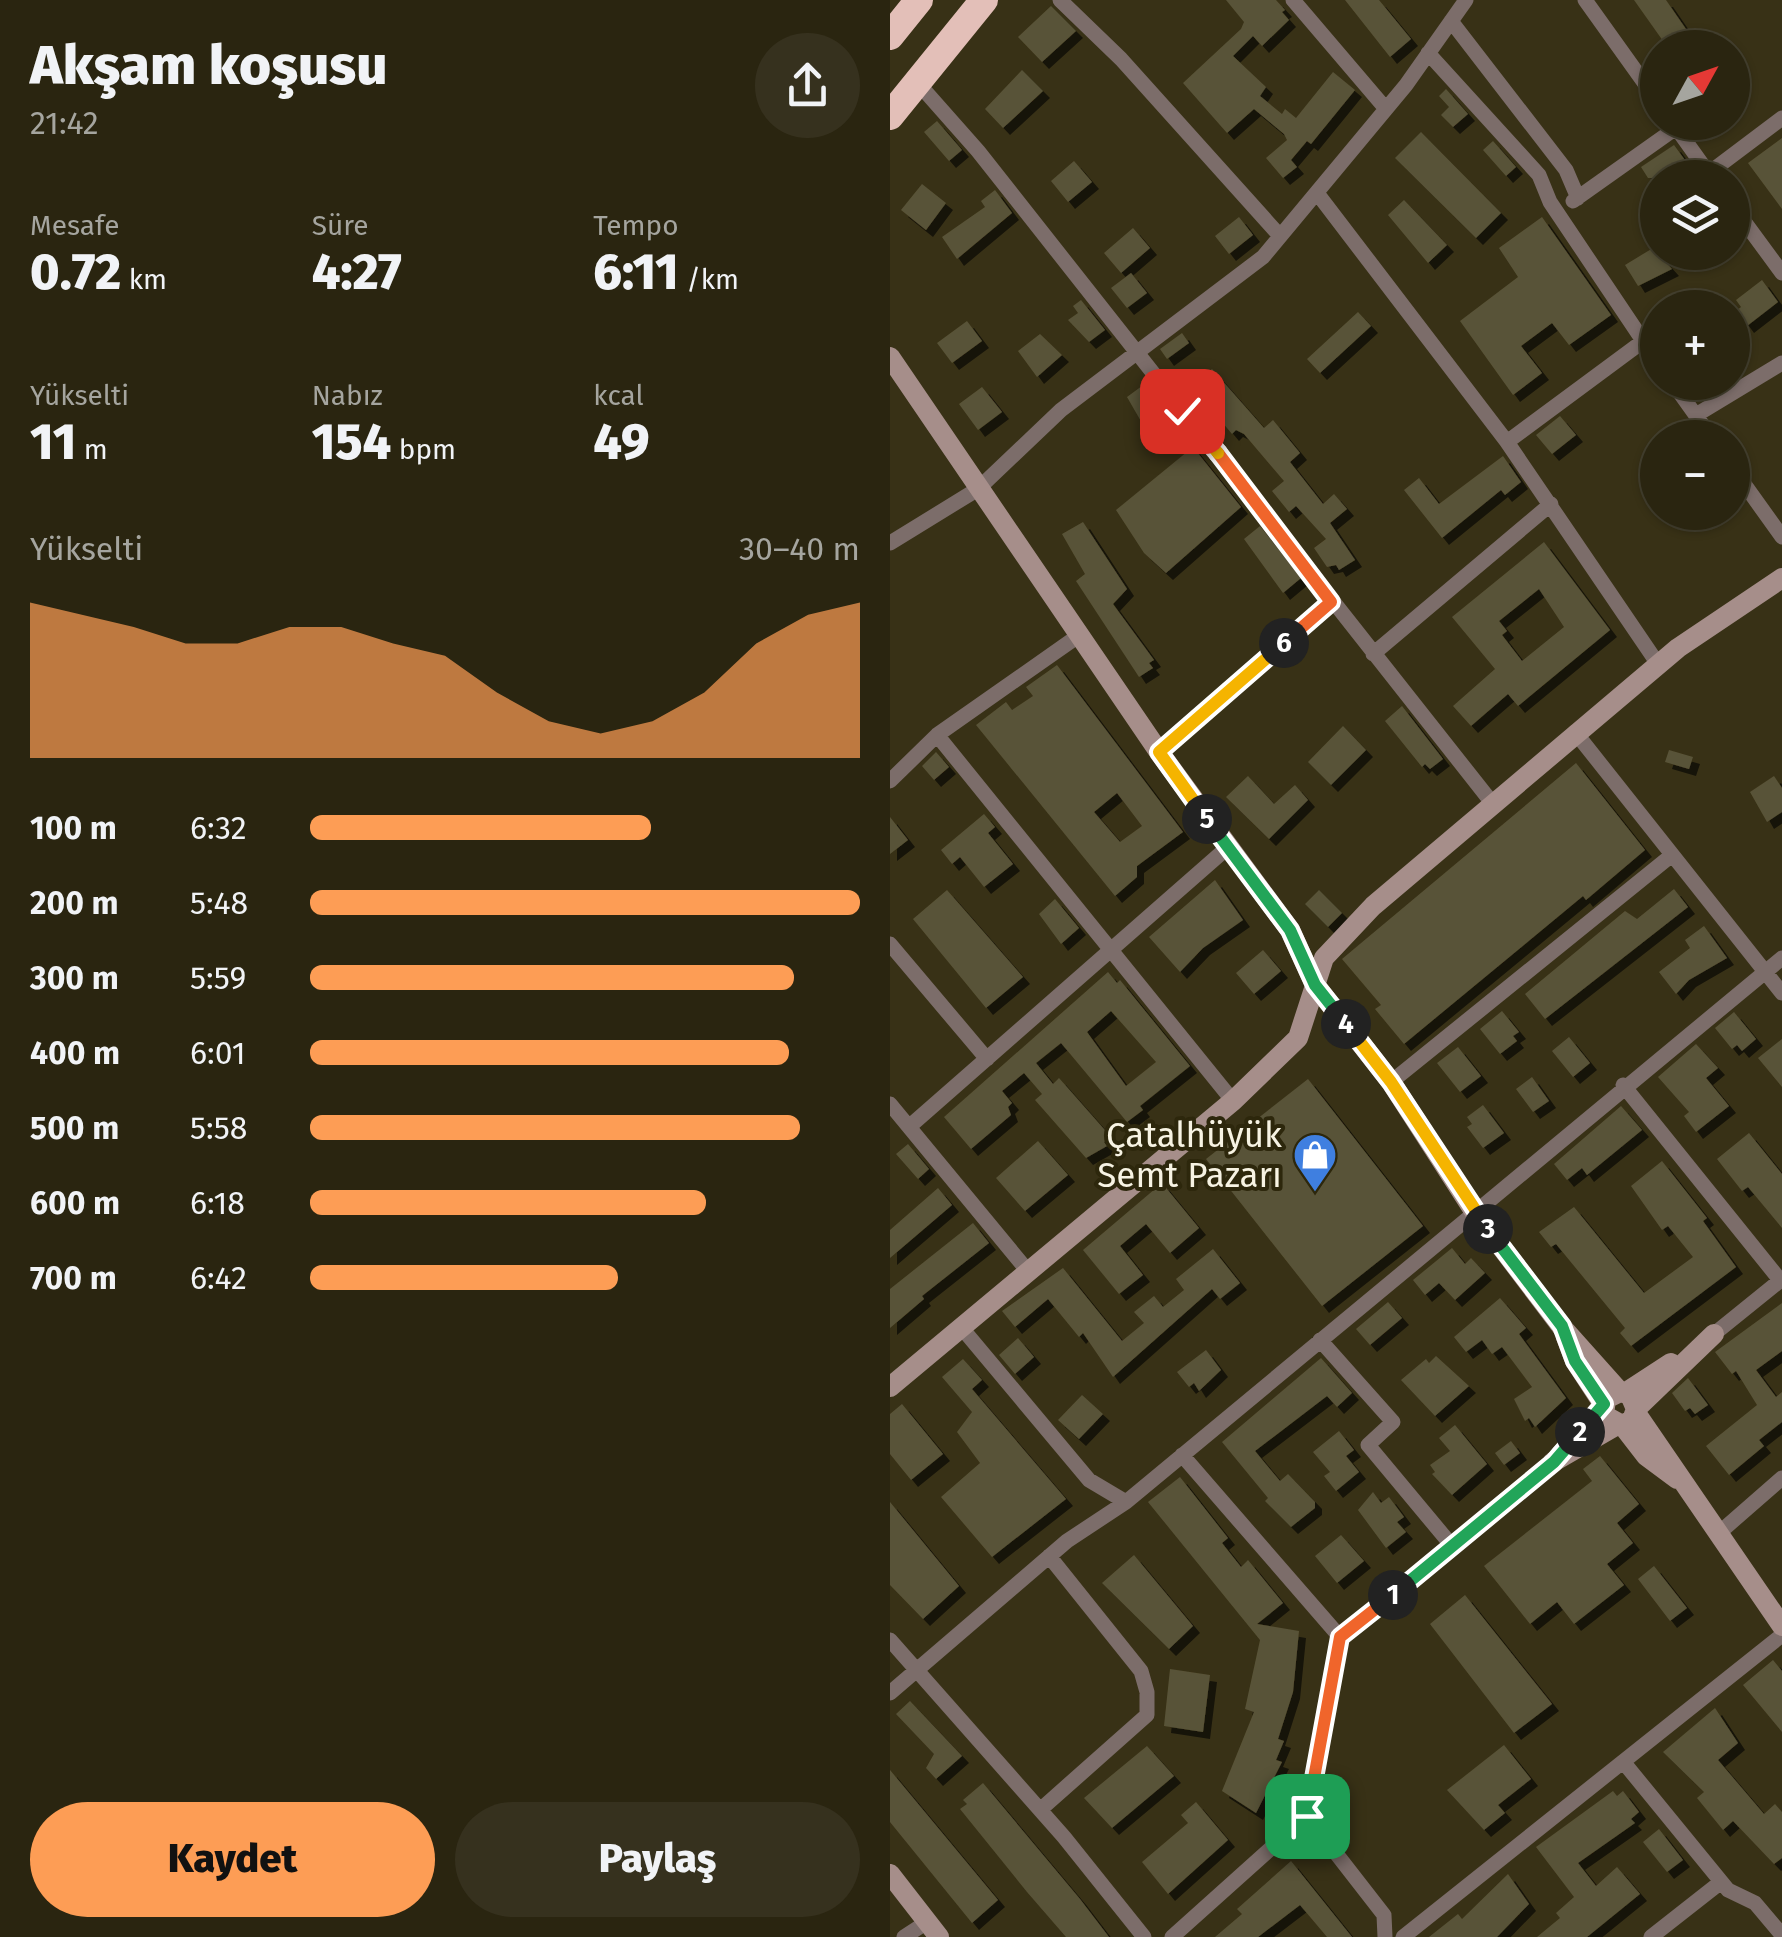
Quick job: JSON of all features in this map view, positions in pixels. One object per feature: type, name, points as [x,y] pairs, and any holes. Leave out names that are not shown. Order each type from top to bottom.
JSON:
[{"type":"highway","points":[[890,36],[919,0]]},
{"type":"highway","points":[[890,116],[984,0]]},
{"type":"street","points":[[1060,0],[1121,59],[1280,236]]},
{"type":"street","points":[[1293,0],[1386,109]]},
{"type":"street","points":[[890,543],[978,489],[1060,410],[1263,258],[1386,109],[1466,0]]},
{"type":"street","points":[[1585,0],[1640,77]]},
{"type":"street","points":[[1451,21],[1566,170],[1578,198]]},
{"type":"street","points":[[1428,53],[1539,175],[1558,212],[1640,339]]},
{"type":"street","points":[[918,82],[978,151],[1493,804]]},
{"type":"street","points":[[1730,160],[1782,118]]},
{"type":"street","points":[[1558,212],[1654,140]]},
{"type":"street","points":[[1317,193],[1507,442],[1658,664]]},
{"type":"street","points":[[1750,230],[1782,273]]},
{"type":"street","points":[[1507,442],[1640,343]]},
{"type":"street","points":[[890,357],[1159,752],[1290,930],[1315,985],[1391,1082],[1474,1210],[1620,1409],[1646,1456],[1684,1486],[1782,1626]]},
{"type":"street","points":[[1696,415],[1782,363]]},
{"type":"street","points":[[1685,400],[1699,420]]},
{"type":"street","points":[[1750,492],[1782,537]]},
{"type":"street","points":[[1373,654],[1551,504]]},
{"type":"street","points":[[890,1387],[1233,1101],[1298,1038],[1324,958],[1374,906],[1658,664],[1782,578]]},
{"type":"street","points":[[1159,752],[1331,602]]},
{"type":"street","points":[[890,781],[937,735],[1081,634]]},
{"type":"street","points":[[1574,732],[1782,993]]},
{"type":"street","points":[[937,735],[1233,1101]]},
{"type":"street","points":[[910,1126],[1227,848]]},
{"type":"street","points":[[1391,1082],[1672,855]]},
{"type":"street","points":[[890,944],[986,1060]]},
{"type":"street","points":[[890,1693],[1049,1556],[1126,1502],[1624,1085],[1782,958]]},
{"type":"street","points":[[1172,1937],[1307,1816],[1340,1637],[1781,1280],[1624,1085]]},
{"type":"street","points":[[890,1104],[1027,1270]]},
{"type":"street","points":[[961,1326],[1089,1480],[1126,1502]]},
{"type":"street","points":[[1320,1340],[1393,1422],[1368,1446],[1453,1547]]},
{"type":"street","points":[[1182,1454],[1340,1637]]},
{"type":"street","points":[[1719,1533],[1782,1478]]},
{"type":"street","points":[[1040,1810],[1146,1715],[1148,1692],[1140,1671],[1049,1556]]},
{"type":"street","points":[[1404,1937],[1782,1635]]},
{"type":"street","points":[[890,1640],[1040,1810],[1144,1937]]},
{"type":"street","points":[[1625,1764],[1721,1882],[1754,1903],[1782,1935]]},
{"type":"street","points":[[1307,1816],[1384,1915],[1385,1937]]},
{"type":"street","points":[[890,1874],[933,1929],[904,1937]]},
{"type":"street","points":[[1651,1937],[1721,1882]]},
{"type":"building","points":[[1226,0],[1276,0],[1285,10],[1282,12],[1289,20],[1262,46],[1253,36],[1233,56],[1266,87],[1260,96],[1282,114],[1285,109],[1296,118],[1333,72],[1355,90],[1311,144],[1307,141],[1291,160],[1297,167],[1283,178],[1266,158],[1287,140],[1284,134],[1254,109],[1227,133],[1183,83],[1241,29],[1244,22]]},
{"type":"building","points":[[1345,0],[1379,0],[1411,39],[1390,57]]},
{"type":"building","points":[[1634,0],[1666,0],[1687,30],[1655,30]]},
{"type":"building","points":[[1051,6],[1076,31],[1042,62],[1018,37]]},
{"type":"building","points":[[1022,70],[1043,91],[1003,128],[985,109]]},
{"type":"building","points":[[1446,89],[1468,114],[1453,127],[1441,115],[1449,107],[1439,96]]},
{"type":"building","points":[[937,121],[962,150],[949,161],[924,132]]},
{"type":"building","points":[[1421,132],[1501,213],[1476,238],[1395,158]]},
{"type":"building","points":[[1782,138],[1782,209],[1750,166],[1750,162]]},
{"type":"building","points":[[1493,141],[1516,167],[1506,176],[1483,150]]},
{"type":"building","points":[[1674,145],[1685,160],[1652,160]]},
{"type":"building","points":[[1074,161],[1092,182],[1068,202],[1051,181]]},
{"type":"building","points":[[922,184],[946,203],[926,230],[901,210]]},
{"type":"building","points":[[995,190],[1012,213],[957,259],[942,237],[985,207],[981,201]]},
{"type":"building","points":[[1404,200],[1447,245],[1428,263],[1388,215]]},
{"type":"building","points":[[1239,217],[1253,235],[1229,254],[1215,236]]},
{"type":"building","points":[[1542,217],[1611,315],[1569,345],[1552,323],[1521,346],[1542,373],[1513,395],[1460,321],[1518,277],[1499,248]]},
{"type":"building","points":[[1133,228],[1150,248],[1121,273],[1104,253]]},
{"type":"building","points":[[1640,256],[1640,270],[1670,270],[1638,286],[1625,265]]},
{"type":"building","points":[[1131,273],[1147,293],[1127,308],[1111,288]]},
{"type":"building","points":[[1762,280],[1778,302],[1750,324],[1750,290]]},
{"type":"building","points":[[1081,300],[1105,330],[1089,342],[1068,320],[1078,313],[1073,306]]},
{"type":"building","points":[[1358,312],[1371,326],[1320,373],[1307,359]]},
{"type":"building","points":[[967,321],[982,341],[952,363],[937,343]]},
{"type":"building","points":[[1182,333],[1189,343],[1167,359],[1160,349]]},
{"type":"building","points":[[1040,334],[1062,355],[1037,377],[1018,351]]},
{"type":"building","points":[[1212,369],[1264,428],[1273,420],[1300,453],[1290,462],[1323,504],[1334,494],[1347,509],[1330,523],[1355,560],[1339,570],[1336,565],[1327,567],[1314,548],[1326,539],[1296,506],[1289,512],[1272,491],[1284,481],[1244,434],[1236,430],[1232,434],[1192,386]]},
{"type":"building","points":[[1146,383],[1165,414],[1142,423],[1127,397]]},
{"type":"building","points":[[982,387],[1002,412],[978,430],[959,404]]},
{"type":"building","points":[[1560,416],[1576,435],[1552,454],[1536,435]]},
{"type":"building","points":[[1193,447],[1241,507],[1166,573],[1144,553],[1116,510]]},
{"type":"building","points":[[1503,456],[1521,482],[1505,495],[1501,490],[1442,538],[1404,490],[1419,478],[1439,504]]},
{"type":"building","points":[[1083,522],[1127,589],[1113,604],[1154,660],[1149,663],[1153,668],[1139,677],[1076,581],[1085,574],[1062,534]]},
{"type":"building","points":[[1260,526],[1301,578],[1283,593],[1244,539]]},
{"type":"building","points":[[1544,542],[1610,630],[1518,706],[1508,694],[1471,726],[1453,706],[1495,669],[1452,617]],"holes":[[[1539,589],[1564,627],[1522,661],[1502,635],[1507,631],[1499,621]]]},
{"type":"building","points":[[1057,665],[1183,832],[1137,866],[1137,877],[1115,896],[976,725],[1006,702],[1012,710],[1033,696],[1026,687]],"holes":[[[1117,793],[1142,826],[1120,842],[1094,812]]]},
{"type":"building","points":[[1402,706],[1443,759],[1430,769],[1425,764],[1422,767],[1385,721]]},
{"type":"building","points":[[1343,726],[1366,750],[1331,785],[1308,762]]},
{"type":"building","points":[[1669,750],[1693,757],[1689,769],[1665,762]]},
{"type":"building","points":[[936,752],[949,767],[934,780],[922,766]]},
{"type":"building","points":[[1576,763],[1645,850],[1586,900],[1583,896],[1404,1044],[1375,1009],[1381,1005],[1342,959]]},
{"type":"building","points":[[1248,776],[1274,804],[1295,785],[1308,800],[1269,839],[1226,797]]},
{"type":"building","points":[[1774,776],[1782,788],[1782,812],[1767,822],[1750,792]]},
{"type":"building","points":[[984,814],[995,827],[988,833],[1013,864],[984,887],[960,857],[952,864],[941,850]]},
{"type":"building","points":[[890,817],[908,840],[890,854]]},
{"type":"building","points":[[1215,880],[1243,920],[1203,948],[1180,972],[1149,937]]},
{"type":"building","points":[[1674,889],[1688,907],[1545,1019],[1525,994],[1625,911],[1637,919]]},
{"type":"building","points":[[947,890],[1023,977],[986,1008],[913,919]]},
{"type":"building","points":[[1319,890],[1342,913],[1328,927],[1305,904]]},
{"type":"building","points":[[1055,899],[1079,928],[1061,944],[1039,914]]},
{"type":"building","points":[[1704,926],[1727,958],[1689,980],[1676,994],[1659,972],[1690,948],[1685,940]]},
{"type":"building","points":[[1263,950],[1281,971],[1254,994],[1236,973]]},
{"type":"building","points":[[1108,972],[1117,983],[1120,980],[1190,1066],[1140,1106],[1143,1110],[1127,1122],[1061,1043],[1036,1063],[1053,1084],[1059,1078],[1111,1137],[1104,1142],[1107,1146],[1086,1158],[1035,1100],[1042,1094],[1024,1073],[1002,1091],[1012,1103],[1008,1107],[1011,1115],[971,1149],[944,1117]],"holes":[[[1111,1011],[1156,1062],[1126,1086],[1087,1032]]]},
{"type":"building","points":[[1502,1011],[1519,1032],[1513,1036],[1517,1041],[1500,1054],[1480,1029]]},
{"type":"building","points":[[1734,1012],[1756,1039],[1742,1051],[1737,1045],[1732,1049],[1715,1028]]},
{"type":"building","points":[[1569,1037],[1590,1063],[1573,1077],[1552,1051]]},
{"type":"building","points":[[1782,1039],[1782,1087],[1758,1058]]},
{"type":"building","points":[[1696,1044],[1718,1068],[1706,1078],[1729,1106],[1696,1132],[1684,1116],[1689,1112],[1658,1077]]},
{"type":"building","points":[[1458,1047],[1481,1076],[1460,1092],[1437,1063]]},
{"type":"building","points":[[1532,1077],[1549,1101],[1533,1112],[1516,1089]]},
{"type":"building","name":"Çatalhüyük Semt Pazarı","points":[[1308,1079],[1423,1226],[1322,1306],[1206,1159]]},
{"type":"building","points":[[1483,1105],[1504,1133],[1483,1148],[1467,1127],[1472,1124],[1467,1117]]},
{"type":"building","points":[[1621,1106],[1642,1130],[1587,1175],[1582,1168],[1567,1180],[1554,1164]]},
{"type":"building","points":[[1749,1133],[1782,1174],[1782,1228],[1748,1187],[1742,1191],[1717,1159]]},
{"type":"building","points":[[1038,1141],[1068,1175],[1025,1211],[996,1178]]},
{"type":"building","points":[[908,1144],[929,1169],[918,1179],[896,1154]]},
{"type":"building","points":[[1662,1161],[1707,1218],[1703,1221],[1736,1267],[1631,1346],[1620,1333],[1625,1328],[1556,1244],[1551,1247],[1539,1232],[1574,1207],[1644,1293],[1693,1257],[1668,1226],[1662,1230],[1631,1186]]},
{"type":"building","points":[[1162,1183],[1199,1228],[1170,1253],[1146,1224],[1120,1246],[1143,1275],[1119,1294],[1083,1250]]},
{"type":"building","points":[[938,1188],[952,1205],[890,1258],[890,1230]]},
{"type":"building","points":[[973,1223],[989,1243],[922,1296],[924,1299],[890,1328],[890,1289]]},
{"type":"building","points":[[1452,1248],[1465,1264],[1471,1258],[1485,1273],[1455,1300],[1439,1283],[1425,1295],[1413,1280]]},
{"type":"building","points":[[1213,1249],[1240,1283],[1220,1299],[1212,1289],[1113,1377],[1083,1333],[1079,1337],[1048,1299],[1015,1327],[1002,1311],[1063,1268],[1122,1341],[1144,1323],[1134,1312],[1154,1296],[1163,1307],[1184,1290],[1176,1279]]},
{"type":"building","points":[[1500,1298],[1526,1328],[1519,1334],[1566,1398],[1535,1427],[1529,1418],[1525,1421],[1514,1399],[1532,1387],[1502,1347],[1492,1354],[1482,1340],[1466,1352],[1454,1337]]},
{"type":"building","points":[[1388,1302],[1402,1318],[1370,1345],[1356,1329]]},
{"type":"building","points":[[1782,1303],[1782,1351],[1756,1370],[1776,1397],[1782,1392],[1782,1422],[1759,1440],[1764,1446],[1729,1475],[1706,1446],[1757,1405],[1736,1371],[1732,1374],[1715,1352]]},
{"type":"building","points":[[1018,1338],[1034,1357],[1015,1374],[999,1355]]},
{"type":"building","points":[[1206,1350],[1221,1370],[1199,1391],[1194,1383],[1189,1387],[1177,1372]]},
{"type":"building","points":[[1436,1356],[1469,1386],[1435,1416],[1401,1380],[1426,1359],[1429,1363]]},
{"type":"building","points":[[1321,1358],[1352,1393],[1337,1407],[1327,1396],[1255,1451],[1280,1481],[1288,1474],[1315,1502],[1315,1508],[1291,1527],[1265,1501],[1268,1498],[1222,1442]]},
{"type":"building","points":[[963,1359],[982,1380],[972,1389],[1066,1499],[992,1557],[941,1497],[980,1463],[957,1432],[972,1412],[942,1377]]},
{"type":"building","points":[[1688,1378],[1708,1405],[1695,1414],[1690,1408],[1685,1411],[1672,1393]]},
{"type":"building","points":[[1082,1395],[1103,1414],[1079,1439],[1058,1420]]},
{"type":"building","points":[[902,1404],[943,1454],[911,1480],[890,1454],[890,1414]]},
{"type":"building","points":[[1455,1425],[1487,1464],[1452,1495],[1432,1474],[1435,1472],[1430,1465],[1450,1451],[1439,1438]]},
{"type":"building","points":[[1339,1431],[1354,1450],[1346,1456],[1359,1472],[1336,1491],[1324,1476],[1330,1472],[1313,1452]]},
{"type":"building","points":[[1511,1441],[1520,1453],[1504,1465],[1495,1453]]},
{"type":"building","points":[[1600,1456],[1639,1504],[1617,1523],[1633,1543],[1607,1564],[1624,1585],[1574,1624],[1557,1602],[1530,1624],[1484,1566],[1592,1481],[1583,1469]]},
{"type":"building","points":[[1180,1477],[1228,1538],[1222,1543],[1241,1567],[1248,1560],[1283,1603],[1257,1624],[1299,1631],[1293,1692],[1278,1739],[1284,1741],[1276,1760],[1282,1762],[1256,1813],[1222,1791],[1254,1712],[1245,1709],[1260,1640],[1148,1502]]},
{"type":"building","points":[[1373,1492],[1381,1503],[1389,1497],[1404,1517],[1397,1522],[1406,1532],[1386,1548],[1358,1510]]},
{"type":"building","points":[[890,1502],[959,1586],[923,1619],[890,1585]]},
{"type":"building","points":[[1341,1535],[1364,1561],[1337,1583],[1315,1556]]},
{"type":"building","points":[[1134,1555],[1193,1626],[1169,1649],[1102,1583]]},
{"type":"building","points":[[1654,1566],[1687,1608],[1670,1621],[1638,1579]]},
{"type":"building","points":[[1465,1595],[1552,1704],[1514,1733],[1430,1624]]},
{"type":"building","points":[[1773,1660],[1782,1671],[1782,1732],[1743,1685]]},
{"type":"building","points":[[1170,1669],[1210,1675],[1203,1732],[1164,1726]]},
{"type":"building","points":[[910,1701],[962,1756],[936,1779],[926,1768],[934,1754],[896,1714]]},
{"type":"building","points":[[1715,1708],[1738,1743],[1718,1760],[1764,1814],[1775,1804],[1782,1812],[1782,1858],[1774,1864],[1733,1821],[1723,1830],[1697,1798],[1704,1792],[1663,1752]]},
{"type":"building","points":[[1504,1745],[1531,1779],[1498,1805],[1505,1813],[1484,1830],[1447,1790]]},
{"type":"building","points":[[1147,1746],[1174,1776],[1112,1828],[1084,1798]]},
{"type":"building","points":[[890,1770],[998,1900],[972,1923],[890,1822]]},
{"type":"building","points":[[983,1783],[1109,1937],[1066,1937],[1027,1892],[960,1809],[967,1804],[963,1800]]},
{"type":"building","points":[[1613,1791],[1617,1796],[1623,1791],[1639,1812],[1631,1819],[1635,1823],[1578,1863],[1596,1886],[1617,1867],[1640,1894],[1587,1937],[1537,1937],[1560,1918],[1556,1913],[1574,1897],[1536,1847]]},
{"type":"building","points":[[1196,1802],[1228,1840],[1168,1894],[1142,1862],[1188,1823],[1181,1815]]},
{"type":"building","points":[[1659,1829],[1683,1860],[1667,1872],[1643,1842]]},
{"type":"building","points":[[1291,1861],[1352,1937],[1327,1937],[1300,1905],[1258,1937],[1215,1937],[1242,1914],[1237,1909]]},
{"type":"building","points":[[1508,1874],[1529,1904],[1497,1937],[1429,1937],[1458,1914],[1462,1919]]},
{"type":"place","name":"Çatalhüyük Semt Pazarı","points":[[1315,1193]]},
{"type":"route","points":[[1182,411],[1232,470],[1331,602],[1159,752],[1290,930],[1315,985],[1391,1082],[1474,1210],[1562,1326],[1575,1361],[1604,1404],[1554,1462],[1340,1637],[1307,1816]]}]
